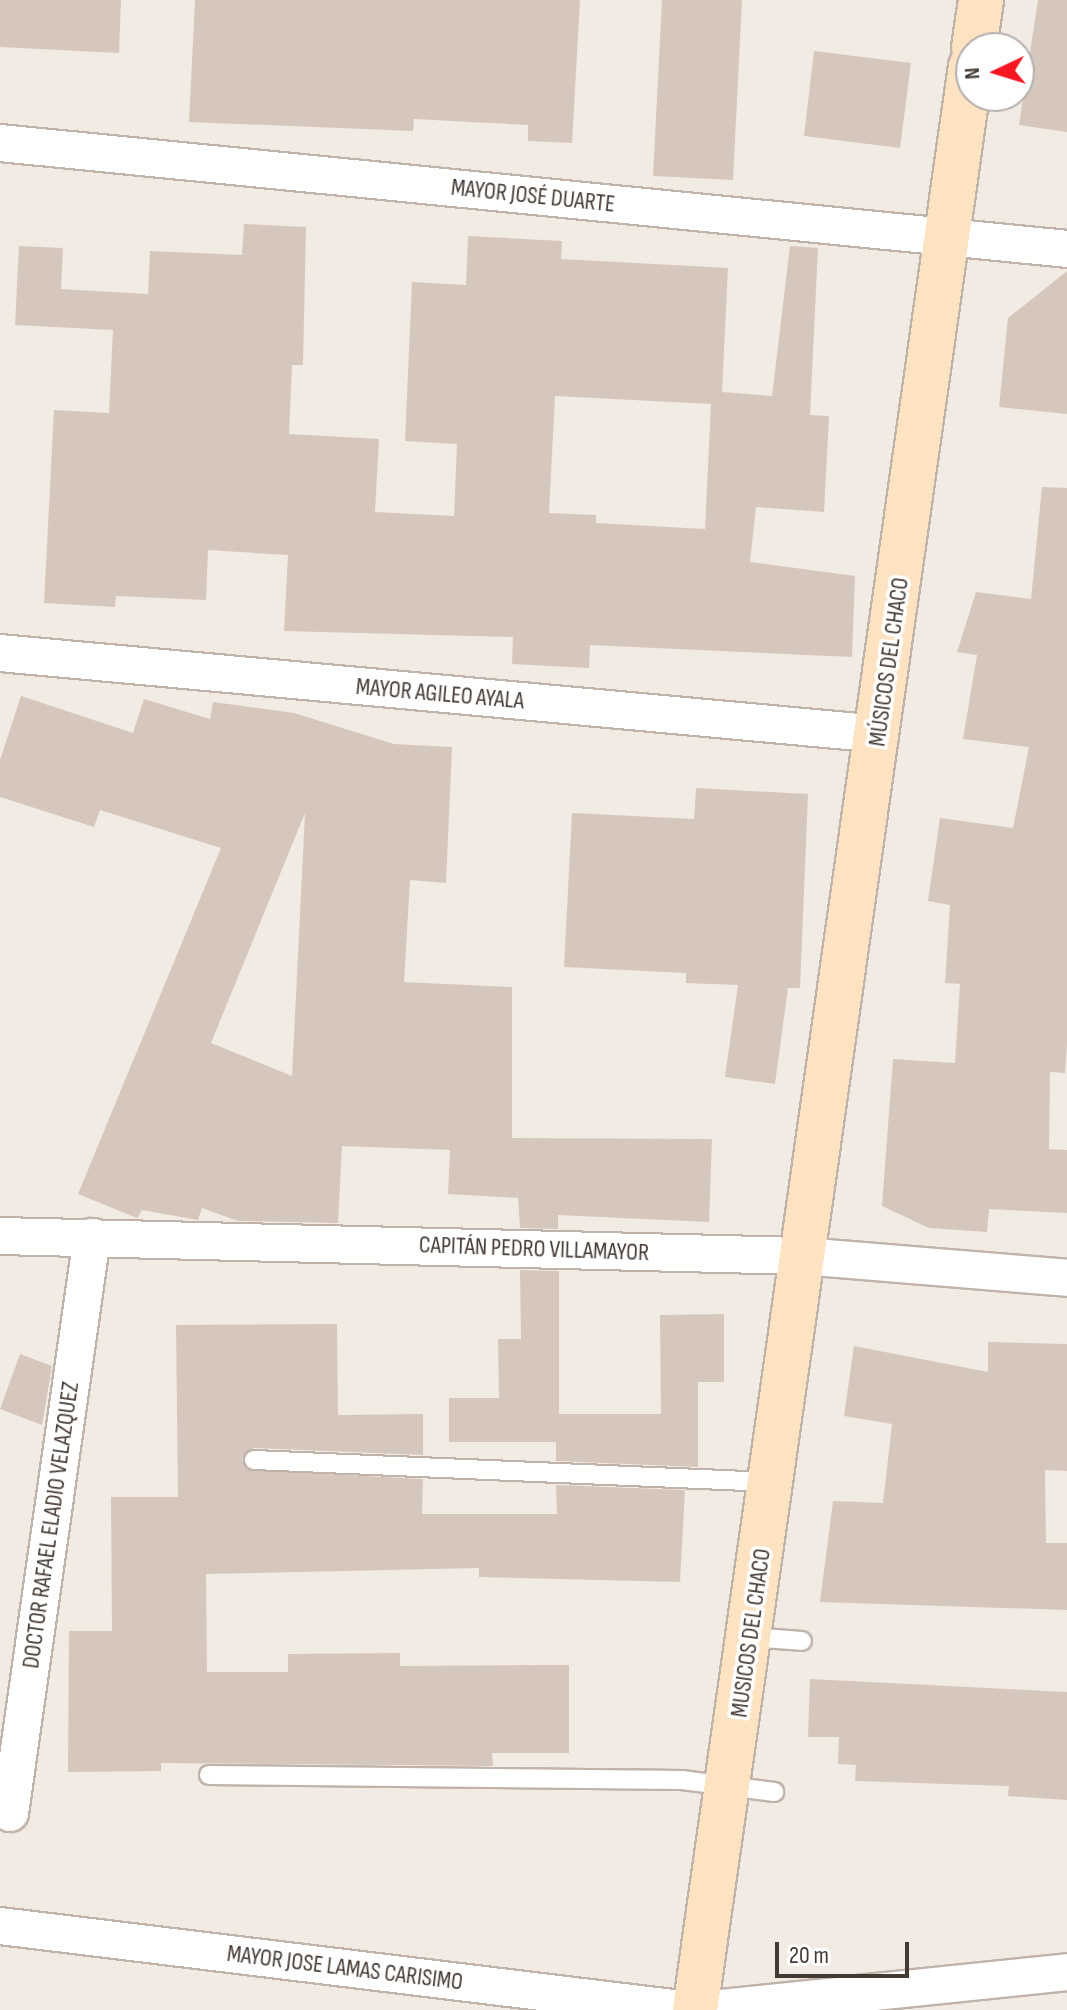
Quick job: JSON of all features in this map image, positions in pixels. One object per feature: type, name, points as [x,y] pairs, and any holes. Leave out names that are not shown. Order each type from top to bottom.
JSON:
[{"type":"street","points":[[976,32],[981,0]]},
{"type":"street","name":"MÚSICOS DEL CHACO","points":[[802,1256],[880,734],[964,112]]},
{"type":"street","name":"MAYOR JOSÉ DUARTE","points":[[0,143],[1067,249]]},
{"type":"street","name":"MAYOR AGILEO AYALA","points":[[0,653],[880,734]]},
{"type":"street","name":"CAPITÁN PEDRO VILLAMAYOR","points":[[0,1236],[802,1256],[1067,1278]]},
{"type":"street","name":"DOCTOR RAFAEL ELADIO VELAZQUEZ","points":[[10,1813],[92,1237]]},
{"type":"street","name":"MUSICOS DEL CHACO","points":[[692,2010],[774,1482],[802,1256]]},
{"type":"street","name":"MAYOR JOSE LAMAS CARISIMO","points":[[0,1926],[692,2010]]},
{"type":"street","points":[[701,2010],[1067,1972]]},
{"type":"lane","points":[[254,1460],[774,1482]]},
{"type":"lane","points":[[749,1637],[802,1641]]},
{"type":"lane","points":[[209,1775],[729,1783],[774,1792]]},
{"type":"building","points":[[0,0],[121,0],[119,53],[0,47]]},
{"type":"building","points":[[195,0],[580,0],[572,143],[528,141],[528,125],[414,119],[413,131],[189,122]]},
{"type":"building","points":[[662,0],[742,0],[733,180],[653,176]]},
{"type":"building","points":[[1038,0],[1067,0],[1067,132],[1019,125],[1021,112],[1035,112],[1033,32]]},
{"type":"building","points":[[814,51],[911,63],[900,148],[804,136]]},
{"type":"building","points":[[244,224],[306,227],[303,365],[292,365],[289,434],[379,439],[375,512],[454,516],[457,444],[405,441],[412,282],[466,285],[468,236],[562,241],[561,259],[728,268],[722,392],[772,396],[790,246],[818,248],[810,415],[829,416],[824,512],[756,507],[750,562],[855,576],[852,657],[590,645],[589,668],[512,664],[513,637],[284,631],[288,555],[208,550],[206,600],[116,596],[115,607],[44,603],[54,410],[109,413],[113,330],[15,325],[19,246],[63,248],[61,289],[148,294],[150,251],[242,255]],"holes":[[[555,396],[711,404],[705,529],[596,523],[596,515],[549,513]]]},
{"type":"building","points":[[1067,271],[1067,414],[999,407],[1008,318]]},
{"type":"building","points":[[1042,487],[1067,488],[1067,1044],[1065,1073],[1050,1072],[1049,1149],[1067,1150],[1067,1213],[989,1209],[987,1232],[929,1228],[882,1206],[893,1059],[955,1063],[960,984],[945,983],[950,905],[928,901],[940,818],[1013,828],[1029,747],[963,739],[977,655],[957,652],[976,592],[1031,599]]},
{"type":"building","points":[[21,696],[133,733],[144,699],[210,719],[213,702],[294,713],[394,744],[452,747],[446,883],[410,880],[404,982],[512,987],[512,1138],[712,1139],[709,1222],[558,1215],[558,1229],[520,1228],[518,1198],[448,1194],[450,1150],[342,1146],[338,1223],[238,1221],[202,1208],[198,1220],[142,1210],[137,1218],[78,1194],[221,848],[100,810],[94,827],[0,797],[0,760]],"holes":[[[305,813],[292,1076],[211,1043]]]},
{"type":"building","points":[[696,788],[808,794],[800,988],[788,988],[775,1084],[725,1077],[738,985],[686,983],[686,973],[564,967],[572,813],[694,819]]},
{"type":"building","points":[[520,1270],[559,1271],[559,1414],[661,1414],[660,1315],[724,1314],[724,1382],[698,1382],[698,1467],[556,1461],[556,1442],[449,1442],[449,1398],[499,1398],[498,1339],[521,1339]]},
{"type":"building","points":[[337,1324],[338,1415],[423,1414],[423,1455],[254,1448],[242,1459],[247,1470],[423,1479],[422,1514],[557,1514],[556,1485],[685,1490],[680,1582],[479,1577],[479,1568],[206,1574],[207,1672],[288,1672],[288,1654],[400,1653],[400,1666],[569,1665],[569,1753],[492,1753],[493,1766],[161,1763],[161,1771],[68,1772],[69,1631],[112,1631],[111,1497],[178,1497],[176,1325]]},
{"type":"building","points":[[988,1342],[1067,1344],[1067,1471],[1045,1470],[1046,1543],[1067,1543],[1067,1610],[820,1602],[833,1501],[883,1503],[892,1424],[844,1416],[854,1346],[988,1372]]},
{"type":"building","points":[[20,1354],[52,1366],[42,1425],[0,1409]]},
{"type":"building","points":[[810,1679],[1067,1692],[1067,1800],[1008,1796],[1009,1786],[855,1781],[856,1765],[838,1764],[839,1737],[808,1737]]}]
